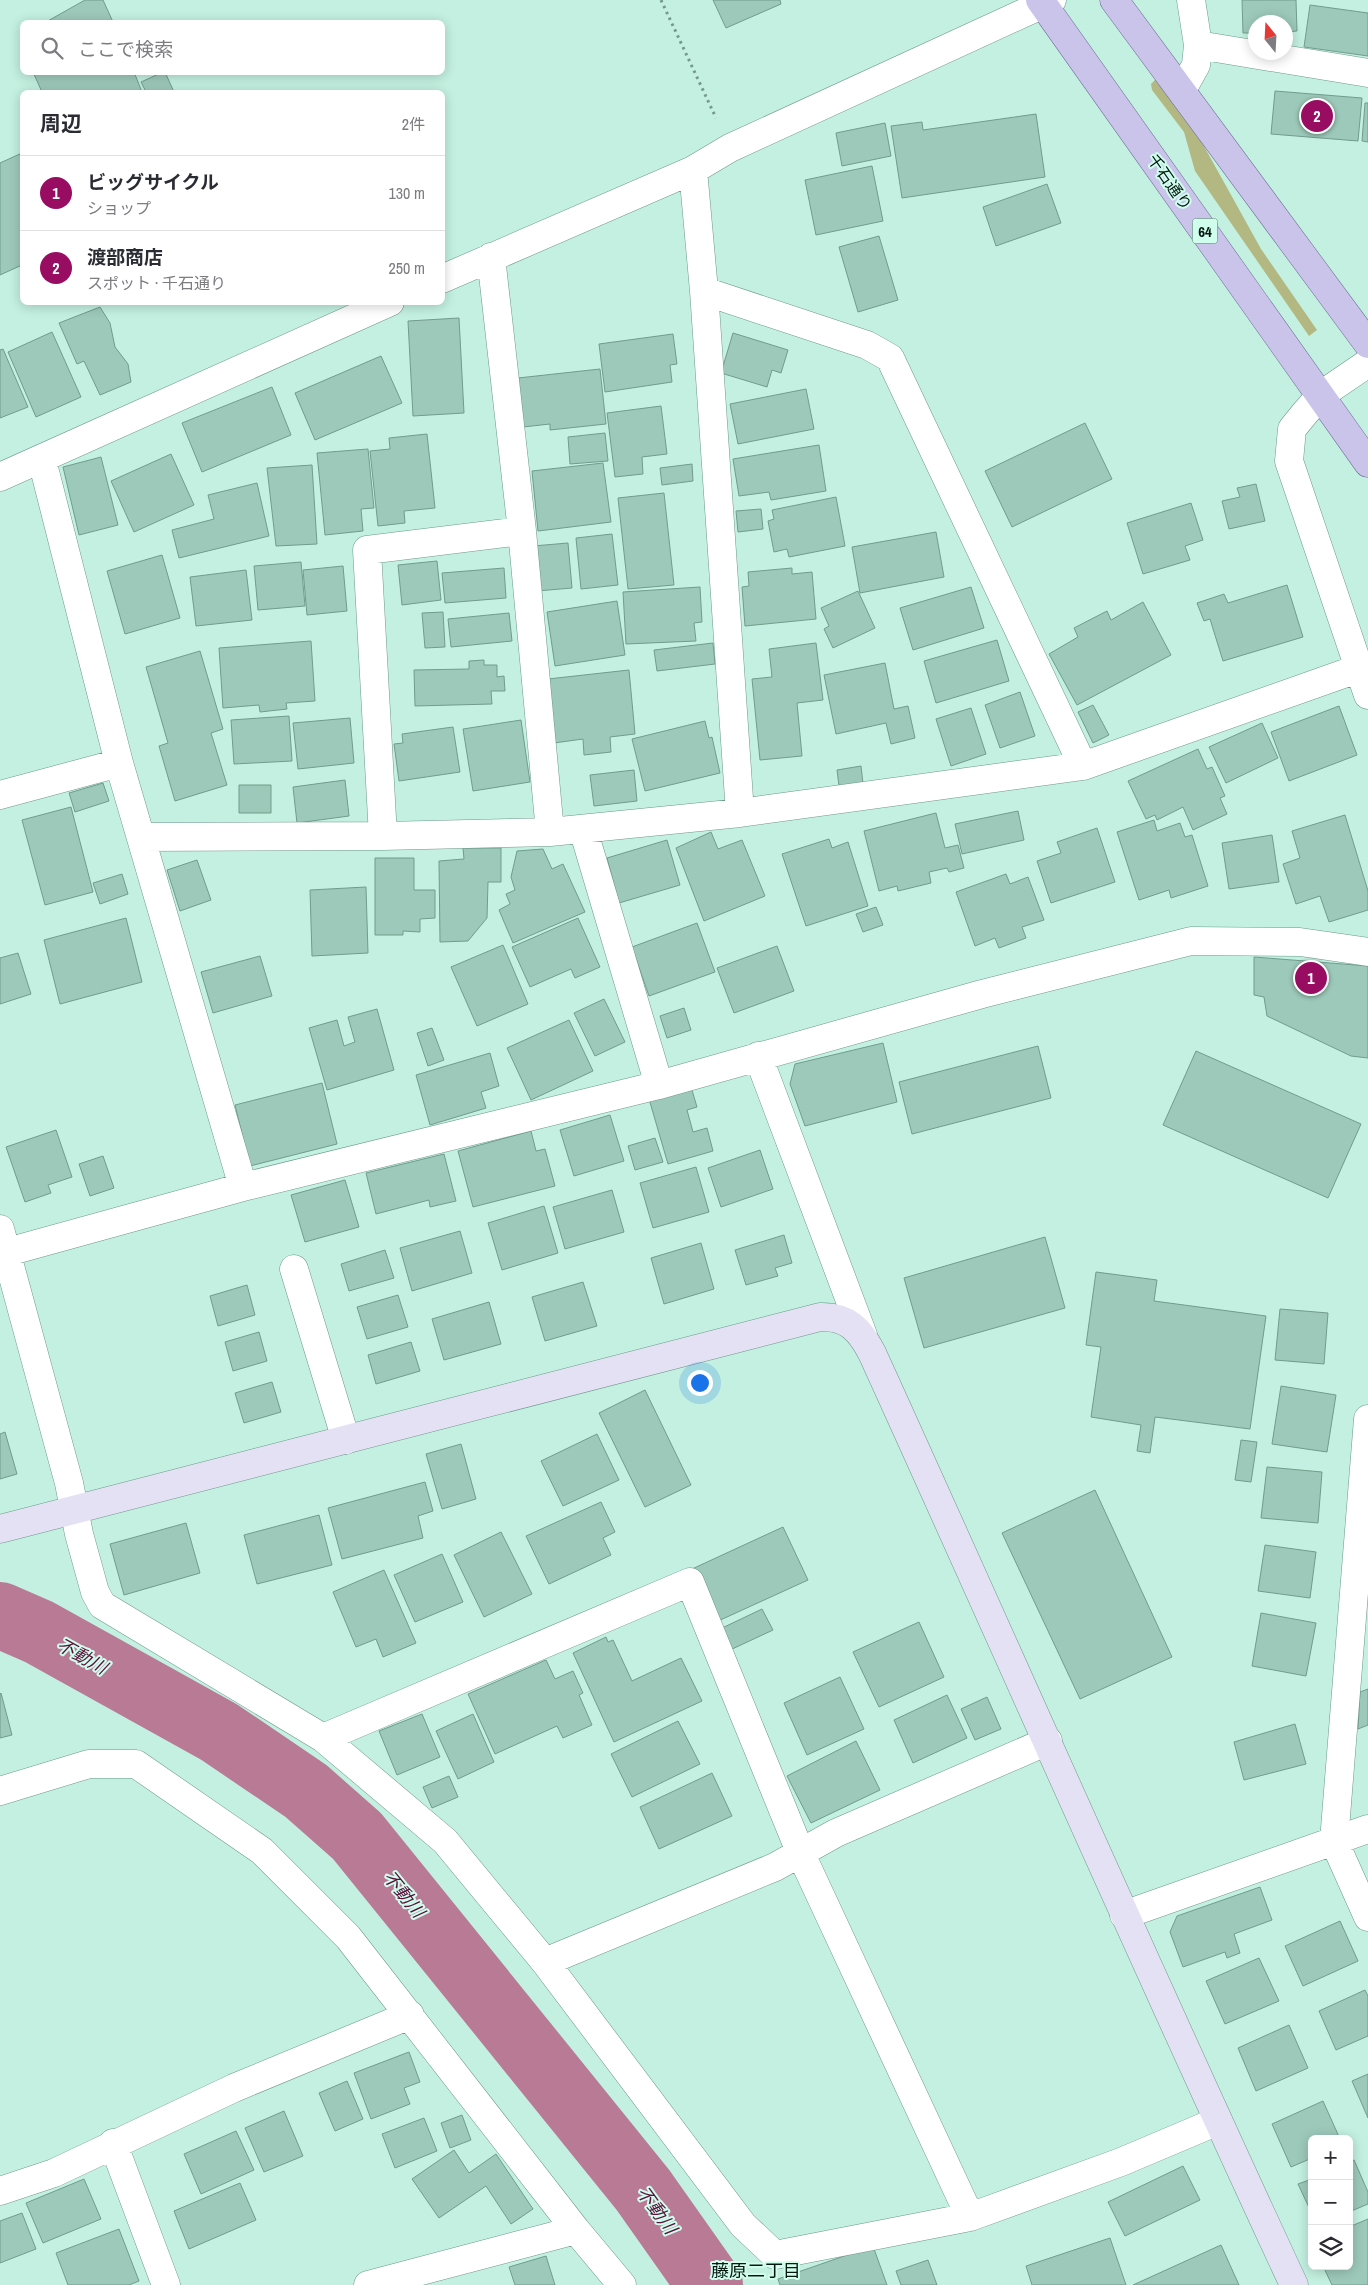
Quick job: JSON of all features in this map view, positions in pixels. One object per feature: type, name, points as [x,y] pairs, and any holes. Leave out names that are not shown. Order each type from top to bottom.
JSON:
[{"type":"main road","points":[[1114,0],[1368,344]]},
{"type":"main road","name":"千石通り","points":[[1045,1],[1368,463]]},
{"type":"street","points":[[1182,90],[1196,65],[1198,45],[1191,0]]},
{"type":"street","points":[[445,278],[693,170],[730,148],[1045,1]]},
{"type":"street","points":[[1198,45],[1368,74]]},
{"type":"street","points":[[693,170],[704,291],[740,813]]},
{"type":"street","points":[[490,257],[522,530],[550,832]]},
{"type":"street","points":[[704,291],[867,345],[890,358],[1083,766]]},
{"type":"street","points":[[0,477],[42,460],[383,305]]},
{"type":"street","points":[[1368,363],[1321,395],[1292,429],[1289,461],[1368,695]]},
{"type":"street","points":[[42,460],[119,763],[243,1187]]},
{"type":"street","points":[[383,836],[367,550],[522,530]]},
{"type":"street","points":[[141,837],[383,836],[550,832],[740,813],[1083,766],[1360,668]]},
{"type":"street","points":[[0,795],[119,763]]},
{"type":"street","points":[[583,829],[660,1085]]},
{"type":"street","points":[[1218,2121],[1121,2162],[970,2216],[775,2255],[744,2225],[545,1962],[445,1841],[323,1738],[102,1605],[95,1592],[73,1510],[70,1483],[2,1245],[660,1085],[982,994],[1191,941],[1300,942],[1368,952]]},
{"type":"street","points":[[758,1056],[863,1335],[1048,1741],[1124,1915],[1294,2285]]},
{"type":"street","points":[[294,1269],[346,1440]]},
{"type":"street","points":[[0,1529],[820,1317],[840,1319],[863,1335]]},
{"type":"street","points":[[1368,1420],[1334,1840],[1368,1917]]},
{"type":"street","points":[[323,1738],[690,1582],[801,1854],[970,2216]]},
{"type":"street","points":[[545,1962],[775,1867],[836,1833],[1048,1741]]},
{"type":"street","points":[[0,1791],[89,1764],[136,1764],[262,1851],[348,1937],[576,2230],[622,2285]]},
{"type":"street","points":[[1124,1915],[1368,1829]]},
{"type":"street","points":[[1,2187],[54,2173],[234,2088],[410,2015]]},
{"type":"street","points":[[113,2144],[166,2285]]},
{"type":"street","points":[[368,2285],[576,2230]]},
{"type":"path","points":[[661,0],[730,148]]},
{"type":"green space","points":[[1156,79],[1190,121],[1261,249],[1317,330],[1309,336],[1195,171],[1184,132],[1152,90],[1151,84]]},
{"type":"building","points":[[85,0],[103,0],[112,20],[50,20]]},
{"type":"building","points":[[713,0],[780,0],[781,4],[726,28]]},
{"type":"building","points":[[1242,0],[1296,0],[1297,31],[1293,31],[1293,15],[1248,15],[1248,33],[1243,33]]},
{"type":"building","points":[[1310,5],[1368,13],[1368,56],[1304,47]]},
{"type":"building","points":[[34,75],[135,75],[141,90],[41,90]]},
{"type":"building","points":[[156,75],[166,75],[173,90],[145,90],[141,82]]},
{"type":"building","points":[[1275,91],[1362,98],[1358,141],[1271,134]]},
{"type":"building","points":[[1365,103],[1368,103],[1368,142],[1362,141]]},
{"type":"building","points":[[1036,114],[1045,177],[902,198],[891,126],[922,122],[923,130]]},
{"type":"building","points":[[885,123],[891,156],[842,166],[836,133]]},
{"type":"building","points":[[20,154],[20,266],[0,275],[0,163]]},
{"type":"building","points":[[872,166],[883,221],[816,235],[805,180]]},
{"type":"building","points":[[1047,184],[1061,223],[996,246],[983,207]]},
{"type":"building","points":[[879,236],[898,300],[858,312],[839,247]]},
{"type":"building","points":[[100,307],[110,323],[115,347],[128,364],[131,382],[100,395],[84,361],[77,364],[59,323]]},
{"type":"building","points":[[459,318],[464,413],[413,416],[408,321]]},
{"type":"building","points":[[52,332],[81,397],[36,417],[8,352]]},
{"type":"building","points":[[733,333],[788,350],[781,373],[772,370],[767,387],[721,373]]},
{"type":"building","points":[[673,334],[677,364],[670,365],[672,382],[605,392],[599,344]]},
{"type":"building","points":[[3,349],[28,407],[0,418],[0,350]]},
{"type":"building","points":[[381,356],[402,403],[315,440],[295,393]]},
{"type":"building","points":[[600,369],[606,424],[550,430],[550,424],[523,427],[518,378]]},
{"type":"building","points":[[272,387],[291,435],[202,472],[182,423]]},
{"type":"building","points":[[806,389],[814,429],[738,444],[730,404]]},
{"type":"building","points":[[661,406],[667,454],[642,457],[643,474],[615,477],[607,413]]},
{"type":"building","points":[[1085,423],[1112,479],[1012,527],[985,471]]},
{"type":"building","points":[[605,433],[608,461],[570,464],[568,437]]},
{"type":"building","points":[[427,434],[435,508],[404,511],[405,523],[378,526],[370,451],[390,449],[389,438]]},
{"type":"building","points":[[819,445],[826,491],[771,500],[769,492],[739,496],[733,459]]},
{"type":"building","points":[[368,449],[374,508],[361,509],[363,531],[325,535],[317,453]]},
{"type":"building","points":[[171,454],[194,505],[134,532],[111,481]]},
{"type":"building","points":[[101,457],[118,525],[79,535],[63,467]]},
{"type":"building","points":[[603,463],[611,522],[538,531],[532,471]]},
{"type":"building","points":[[692,464],[693,481],[662,485],[660,468]]},
{"type":"building","points":[[312,465],[317,544],[276,546],[267,468]]},
{"type":"building","points":[[257,483],[269,536],[179,558],[172,530],[214,519],[208,495]]},
{"type":"building","points":[[1256,484],[1265,521],[1229,529],[1222,501],[1240,497],[1237,488]]},
{"type":"building","points":[[664,493],[674,585],[628,589],[618,498]]},
{"type":"building","points":[[836,497],[845,546],[789,557],[787,549],[774,552],[768,521],[774,519],[772,510]]},
{"type":"building","points":[[1191,503],[1203,540],[1185,546],[1190,560],[1143,574],[1127,523]]},
{"type":"building","points":[[761,509],[763,529],[738,532],[736,511]]},
{"type":"building","points":[[936,532],[944,577],[860,593],[852,547]]},
{"type":"building","points":[[612,534],[618,585],[581,589],[576,538]]},
{"type":"building","points":[[568,543],[572,588],[537,591],[533,546]]},
{"type":"building","points":[[162,555],[180,618],[125,634],[107,571]]},
{"type":"building","points":[[437,561],[441,600],[402,605],[398,565]]},
{"type":"building","points":[[301,562],[305,606],[258,610],[254,566]]},
{"type":"building","points":[[343,566],[347,611],[307,615],[303,570]]},
{"type":"building","points":[[504,568],[506,598],[445,603],[442,573]]},
{"type":"building","points":[[792,568],[792,574],[812,572],[816,619],[745,626],[742,587],[749,586],[748,572]]},
{"type":"building","points":[[246,570],[252,620],[196,626],[190,577]]},
{"type":"building","points":[[1287,585],[1303,637],[1223,661],[1210,619],[1204,621],[1197,603],[1224,594],[1228,603]]},
{"type":"building","points":[[700,587],[702,622],[694,623],[696,641],[626,644],[623,592]]},
{"type":"building","points":[[971,587],[984,628],[913,650],[900,608]]},
{"type":"building","points":[[858,591],[875,628],[833,648],[824,629],[829,626],[821,608]]},
{"type":"building","points":[[617,601],[625,655],[555,666],[547,612]]},
{"type":"building","points":[[1143,602],[1171,655],[1077,705],[1049,654],[1078,637],[1074,628],[1107,611],[1111,620]]},
{"type":"building","points":[[443,612],[445,647],[425,648],[422,613]]},
{"type":"building","points":[[509,613],[512,641],[451,647],[448,619]]},
{"type":"building","points":[[997,640],[1009,681],[936,703],[924,661]]},
{"type":"building","points":[[311,641],[315,701],[286,703],[287,709],[260,712],[259,705],[223,708],[219,648]]},
{"type":"building","points":[[713,643],[715,664],[657,671],[654,650]]},
{"type":"building","points":[[816,643],[823,700],[797,703],[802,756],[760,760],[752,679],[772,677],[769,649]]},
{"type":"building","points":[[200,651],[223,729],[211,733],[227,785],[175,801],[159,746],[168,743],[146,667]]},
{"type":"building","points":[[484,660],[484,665],[497,665],[497,677],[504,676],[505,691],[491,691],[492,704],[415,706],[414,670],[469,669],[469,661]]},
{"type":"building","points":[[885,663],[894,709],[908,706],[915,738],[891,744],[886,723],[836,734],[824,675]]},
{"type":"building","points":[[629,670],[635,734],[610,737],[611,752],[584,755],[583,739],[554,743],[548,679]]},
{"type":"building","points":[[1020,692],[1035,736],[1000,748],[985,705]]},
{"type":"building","points":[[1093,705],[1109,735],[1093,743],[1078,712]]},
{"type":"building","points":[[1339,706],[1357,755],[1289,781],[1271,732]]},
{"type":"building","points":[[971,708],[986,754],[951,766],[936,719]]},
{"type":"building","points":[[289,716],[292,761],[234,764],[231,720]]},
{"type":"building","points":[[350,718],[354,763],[298,769],[293,723]]},
{"type":"building","points":[[521,720],[530,782],[473,791],[463,729]]},
{"type":"building","points":[[705,721],[709,738],[712,737],[720,773],[645,791],[632,739]]},
{"type":"building","points":[[1262,723],[1278,758],[1226,783],[1209,747]]},
{"type":"building","points":[[453,727],[460,772],[399,781],[394,744],[403,743],[402,734]]},
{"type":"building","points":[[1198,749],[1207,769],[1212,767],[1225,796],[1220,798],[1227,814],[1193,830],[1183,807],[1157,820],[1155,815],[1146,819],[1128,781]]},
{"type":"building","points":[[861,766],[863,784],[839,786],[837,770]]},
{"type":"building","points":[[634,770],[637,801],[594,806],[590,775]]},
{"type":"building","points":[[345,780],[349,816],[297,823],[293,787]]},
{"type":"building","points":[[103,783],[109,801],[75,812],[69,793]]},
{"type":"building","points":[[239,785],[271,785],[271,813],[239,813]]},
{"type":"building","points":[[71,807],[93,892],[45,905],[22,820]]},
{"type":"building","points":[[1018,811],[1024,840],[962,854],[955,824]]},
{"type":"building","points":[[936,813],[945,848],[958,845],[964,868],[949,872],[947,868],[929,872],[931,883],[898,891],[897,886],[879,891],[864,831]]},
{"type":"building","points":[[1345,815],[1368,891],[1368,910],[1329,922],[1320,896],[1296,904],[1283,864],[1300,858],[1292,831]]},
{"type":"building","points":[[1154,820],[1157,831],[1180,823],[1185,837],[1192,835],[1208,886],[1171,898],[1169,890],[1139,900],[1117,832]]},
{"type":"building","points":[[1097,828],[1115,882],[1051,903],[1037,861],[1061,853],[1057,842]]},
{"type":"building","points":[[711,832],[718,849],[742,840],[765,896],[704,921],[676,848]]},
{"type":"building","points":[[1272,835],[1279,882],[1229,889],[1222,843]]},
{"type":"building","points":[[829,839],[832,848],[848,842],[868,906],[806,926],[782,854]]},
{"type":"building","points":[[667,840],[680,885],[619,903],[607,858]]},
{"type":"building","points":[[463,848],[501,848],[501,882],[488,882],[487,918],[468,941],[440,942],[439,861],[464,859]]},
{"type":"building","points":[[543,849],[552,869],[563,864],[585,912],[513,943],[499,910],[510,904],[506,894],[515,890],[511,877],[517,851]]},
{"type":"building","points":[[375,858],[414,858],[414,890],[435,890],[435,918],[420,919],[420,932],[403,931],[403,935],[375,935]]},
{"type":"building","points":[[197,860],[211,900],[180,911],[167,870]]},
{"type":"building","points":[[122,874],[128,894],[100,904],[93,883]]},
{"type":"building","points":[[1006,874],[1010,884],[1028,877],[1044,920],[1022,927],[1026,938],[999,948],[995,938],[975,946],[956,892]]},
{"type":"building","points":[[366,887],[368,953],[312,956],[310,890]]},
{"type":"building","points":[[876,907],[883,925],[863,932],[856,914]]},
{"type":"building","points":[[126,918],[142,982],[60,1004],[44,940]]},
{"type":"building","points":[[578,918],[600,967],[575,978],[571,969],[530,987],[512,947]]},
{"type":"building","points":[[697,923],[715,972],[649,996],[632,947]]},
{"type":"building","points":[[503,945],[528,1004],[477,1026],[451,967]]},
{"type":"building","points":[[777,946],[794,991],[734,1013],[717,968]]},
{"type":"building","points":[[18,953],[31,994],[0,1004],[0,958]]},
{"type":"building","points":[[260,956],[272,996],[213,1013],[201,972]]},
{"type":"building","points":[[1254,957],[1368,966],[1368,1058],[1351,1056],[1267,1016],[1264,997],[1254,995]]},
{"type":"building","points":[[604,999],[625,1042],[595,1056],[574,1013]]},
{"type":"building","points":[[684,1008],[691,1030],[667,1038],[660,1016]]},
{"type":"building","points":[[377,1009],[394,1070],[327,1090],[309,1028],[337,1020],[344,1046],[355,1042],[348,1017]]},
{"type":"building","points":[[569,1020],[593,1071],[531,1100],[507,1048]]},
{"type":"building","points":[[432,1028],[444,1060],[428,1066],[417,1033]]},
{"type":"building","points":[[883,1043],[897,1102],[805,1126],[790,1084],[795,1064]]},
{"type":"building","points":[[1038,1046],[1051,1098],[912,1134],[899,1082]]},
{"type":"building","points":[[1196,1051],[1361,1124],[1328,1198],[1163,1125]]},
{"type":"building","points":[[490,1053],[499,1086],[481,1092],[486,1108],[430,1125],[416,1075]]},
{"type":"building","points":[[322,1083],[337,1144],[250,1166],[235,1105]]},
{"type":"building","points":[[691,1087],[697,1107],[687,1110],[693,1132],[707,1128],[713,1151],[668,1164],[649,1099]]},
{"type":"building","points":[[610,1115],[624,1161],[574,1176],[560,1130]]},
{"type":"building","points":[[56,1130],[72,1177],[48,1185],[51,1193],[25,1202],[6,1147]]},
{"type":"building","points":[[531,1131],[536,1151],[545,1149],[555,1186],[473,1207],[458,1151]]},
{"type":"building","points":[[655,1138],[663,1162],[635,1170],[628,1146]]},
{"type":"building","points":[[760,1150],[773,1189],[721,1207],[708,1168]]},
{"type":"building","points":[[444,1154],[456,1201],[430,1207],[429,1200],[376,1214],[366,1173]]},
{"type":"building","points":[[103,1156],[114,1188],[90,1196],[79,1164]]},
{"type":"building","points":[[696,1167],[709,1212],[653,1228],[640,1183]]},
{"type":"building","points":[[345,1180],[359,1227],[305,1242],[291,1195]]},
{"type":"building","points":[[612,1190],[624,1232],[565,1249],[553,1207]]},
{"type":"building","points":[[544,1206],[558,1253],[502,1270],[488,1223]]},
{"type":"building","points":[[460,1231],[472,1273],[412,1291],[400,1248]]},
{"type":"building","points":[[784,1235],[792,1263],[775,1268],[778,1276],[746,1285],[735,1250]]},
{"type":"building","points":[[1045,1237],[1065,1308],[924,1348],[904,1278]]},
{"type":"building","points":[[701,1243],[714,1289],[664,1304],[651,1258]]},
{"type":"building","points":[[385,1250],[394,1278],[349,1291],[341,1264]]},
{"type":"building","points":[[1096,1272],[1157,1280],[1154,1301],[1266,1316],[1250,1429],[1155,1417],[1150,1453],[1137,1451],[1141,1425],[1091,1417],[1101,1347],[1086,1345]]},
{"type":"building","points":[[583,1282],[597,1326],[545,1341],[532,1297]]},
{"type":"building","points":[[247,1285],[255,1315],[218,1326],[210,1296]]},
{"type":"building","points":[[398,1295],[408,1327],[367,1339],[357,1307]]},
{"type":"building","points":[[489,1302],[501,1344],[444,1360],[432,1319]]},
{"type":"building","points":[[1280,1309],[1328,1313],[1324,1364],[1275,1360]]},
{"type":"building","points":[[259,1332],[267,1361],[233,1371],[225,1342]]},
{"type":"building","points":[[411,1342],[420,1371],[376,1384],[368,1355]]},
{"type":"building","points":[[272,1382],[281,1412],[244,1423],[235,1393]]},
{"type":"building","points":[[1281,1386],[1336,1395],[1327,1452],[1272,1444]]},
{"type":"building","points":[[645,1390],[691,1485],[645,1507],[599,1413]]},
{"type":"building","points":[[5,1432],[17,1474],[0,1479],[0,1434]]},
{"type":"building","points":[[597,1434],[619,1480],[563,1506],[541,1461]]},
{"type":"building","points":[[1241,1440],[1257,1442],[1251,1482],[1235,1480]]},
{"type":"building","points":[[461,1444],[476,1499],[442,1509],[426,1454]]},
{"type":"building","points":[[1267,1467],[1322,1472],[1318,1523],[1261,1518]]},
{"type":"building","points":[[425,1482],[433,1511],[418,1516],[423,1538],[342,1559],[328,1508]]},
{"type":"building","points":[[1095,1490],[1172,1657],[1080,1699],[1002,1533]]},
{"type":"building","points":[[601,1502],[615,1532],[603,1538],[611,1555],[549,1584],[526,1536]]},
{"type":"building","points":[[319,1515],[332,1565],[257,1584],[244,1535]]},
{"type":"building","points":[[186,1523],[200,1573],[124,1595],[110,1544]]},
{"type":"building","points":[[783,1527],[808,1580],[716,1622],[692,1569]]},
{"type":"building","points":[[501,1532],[532,1594],[484,1617],[454,1555]]},
{"type":"building","points":[[1265,1545],[1316,1552],[1310,1598],[1258,1591]]},
{"type":"building","points":[[442,1554],[463,1602],[415,1622],[394,1575]]},
{"type":"building","points":[[384,1570],[416,1643],[383,1657],[376,1639],[356,1647],[333,1592]]},
{"type":"building","points":[[762,1609],[773,1630],[728,1651],[718,1630]]},
{"type":"building","points":[[1261,1613],[1316,1623],[1306,1676],[1252,1666]]},
{"type":"building","points":[[919,1622],[944,1677],[879,1707],[853,1652]]},
{"type":"building","points":[[606,1637],[608,1642],[613,1640],[632,1681],[681,1658],[702,1701],[614,1742],[573,1653]]},
{"type":"building","points":[[546,1660],[555,1679],[573,1671],[583,1693],[579,1695],[592,1725],[563,1738],[557,1726],[495,1754],[468,1694]]},
{"type":"building","points":[[840,1677],[864,1729],[807,1755],[784,1703]]},
{"type":"building","points":[[1368,1689],[1368,1725],[1358,1729],[1360,1692]]},
{"type":"building","points":[[0,1694],[12,1735],[0,1738]]},
{"type":"building","points":[[947,1695],[967,1738],[913,1763],[894,1720]]},
{"type":"building","points":[[987,1697],[1001,1729],[975,1740],[961,1709]]},
{"type":"building","points":[[422,1714],[440,1757],[397,1775],[379,1731]]},
{"type":"building","points":[[473,1714],[494,1762],[458,1779],[436,1731]]},
{"type":"building","points":[[678,1721],[700,1764],[632,1797],[611,1754]]},
{"type":"building","points":[[1295,1724],[1306,1764],[1244,1780],[1234,1742]]},
{"type":"building","points":[[856,1741],[880,1790],[811,1823],[787,1776]]},
{"type":"building","points":[[712,1773],[732,1816],[659,1849],[640,1807]]},
{"type":"building","points":[[449,1776],[458,1797],[432,1808],[423,1787]]},
{"type":"building","points":[[1260,1887],[1272,1920],[1234,1934],[1240,1953],[1227,1958],[1225,1952],[1183,1967],[1170,1932],[1177,1916]]},
{"type":"building","points":[[1340,1921],[1358,1961],[1303,1986],[1285,1946]]},
{"type":"building","points":[[1259,1958],[1279,2001],[1225,2024],[1206,1981]]},
{"type":"building","points":[[1365,1990],[1368,1996],[1368,2036],[1336,2050],[1319,2011]]},
{"type":"building","points":[[1289,2025],[1308,2068],[1256,2091],[1238,2048]]},
{"type":"building","points":[[409,2052],[420,2082],[404,2088],[410,2104],[371,2119],[354,2073]]},
{"type":"building","points":[[1368,2074],[1368,2118],[1352,2081]]},
{"type":"building","points":[[347,2081],[363,2119],[335,2131],[319,2093]]},
{"type":"building","points":[[1323,2101],[1338,2135],[1308,2135],[1308,2160],[1291,2167],[1272,2124]]},
{"type":"building","points":[[284,2111],[303,2156],[264,2172],[245,2128]]},
{"type":"building","points":[[462,2115],[471,2140],[450,2148],[441,2123]]},
{"type":"building","points":[[424,2118],[437,2151],[395,2168],[382,2134]]},
{"type":"building","points":[[236,2131],[254,2170],[201,2194],[184,2154]]},
{"type":"building","points":[[454,2150],[469,2173],[496,2154],[533,2209],[511,2224],[486,2186],[439,2218],[412,2179]]},
{"type":"building","points":[[1353,2160],[1368,2192],[1368,2204],[1353,2210],[1353,2180]]},
{"type":"building","points":[[1183,2166],[1200,2200],[1125,2236],[1108,2202]]},
{"type":"building","points":[[84,2179],[101,2219],[43,2243],[26,2203]]},
{"type":"building","points":[[1308,2180],[1308,2205],[1298,2184]]},
{"type":"building","points":[[240,2183],[256,2220],[189,2249],[174,2211]]},
{"type":"building","points":[[22,2213],[36,2249],[0,2263],[0,2221]]},
{"type":"building","points":[[1368,2219],[1368,2285],[1332,2285],[1325,2270],[1353,2270],[1353,2225]]},
{"type":"building","points":[[119,2229],[139,2281],[129,2285],[68,2285],[56,2253]]},
{"type":"building","points":[[1110,2238],[1126,2285],[1032,2285],[1026,2266]]},
{"type":"building","points":[[1221,2245],[1239,2285],[1133,2285]]},
{"type":"building","points":[[873,2246],[887,2285],[780,2285],[778,2279]]},
{"type":"building","points":[[546,2256],[555,2285],[515,2285],[509,2267]]},
{"type":"building","points":[[928,2260],[937,2285],[901,2285],[896,2271]]},
{"type":"waterway","name":"不動川","points":[[0,1615],[39,1632],[219,1732],[306,1791],[357,1836],[643,2190],[710,2285]]},
{"type":"place","name":"渡部商店","points":[[1317,116]]},
{"type":"place","name":"ビッグサイクル","points":[[1311,978]]},
{"type":"district","name":"藤原二丁目","points":[[756,2270]]}]
